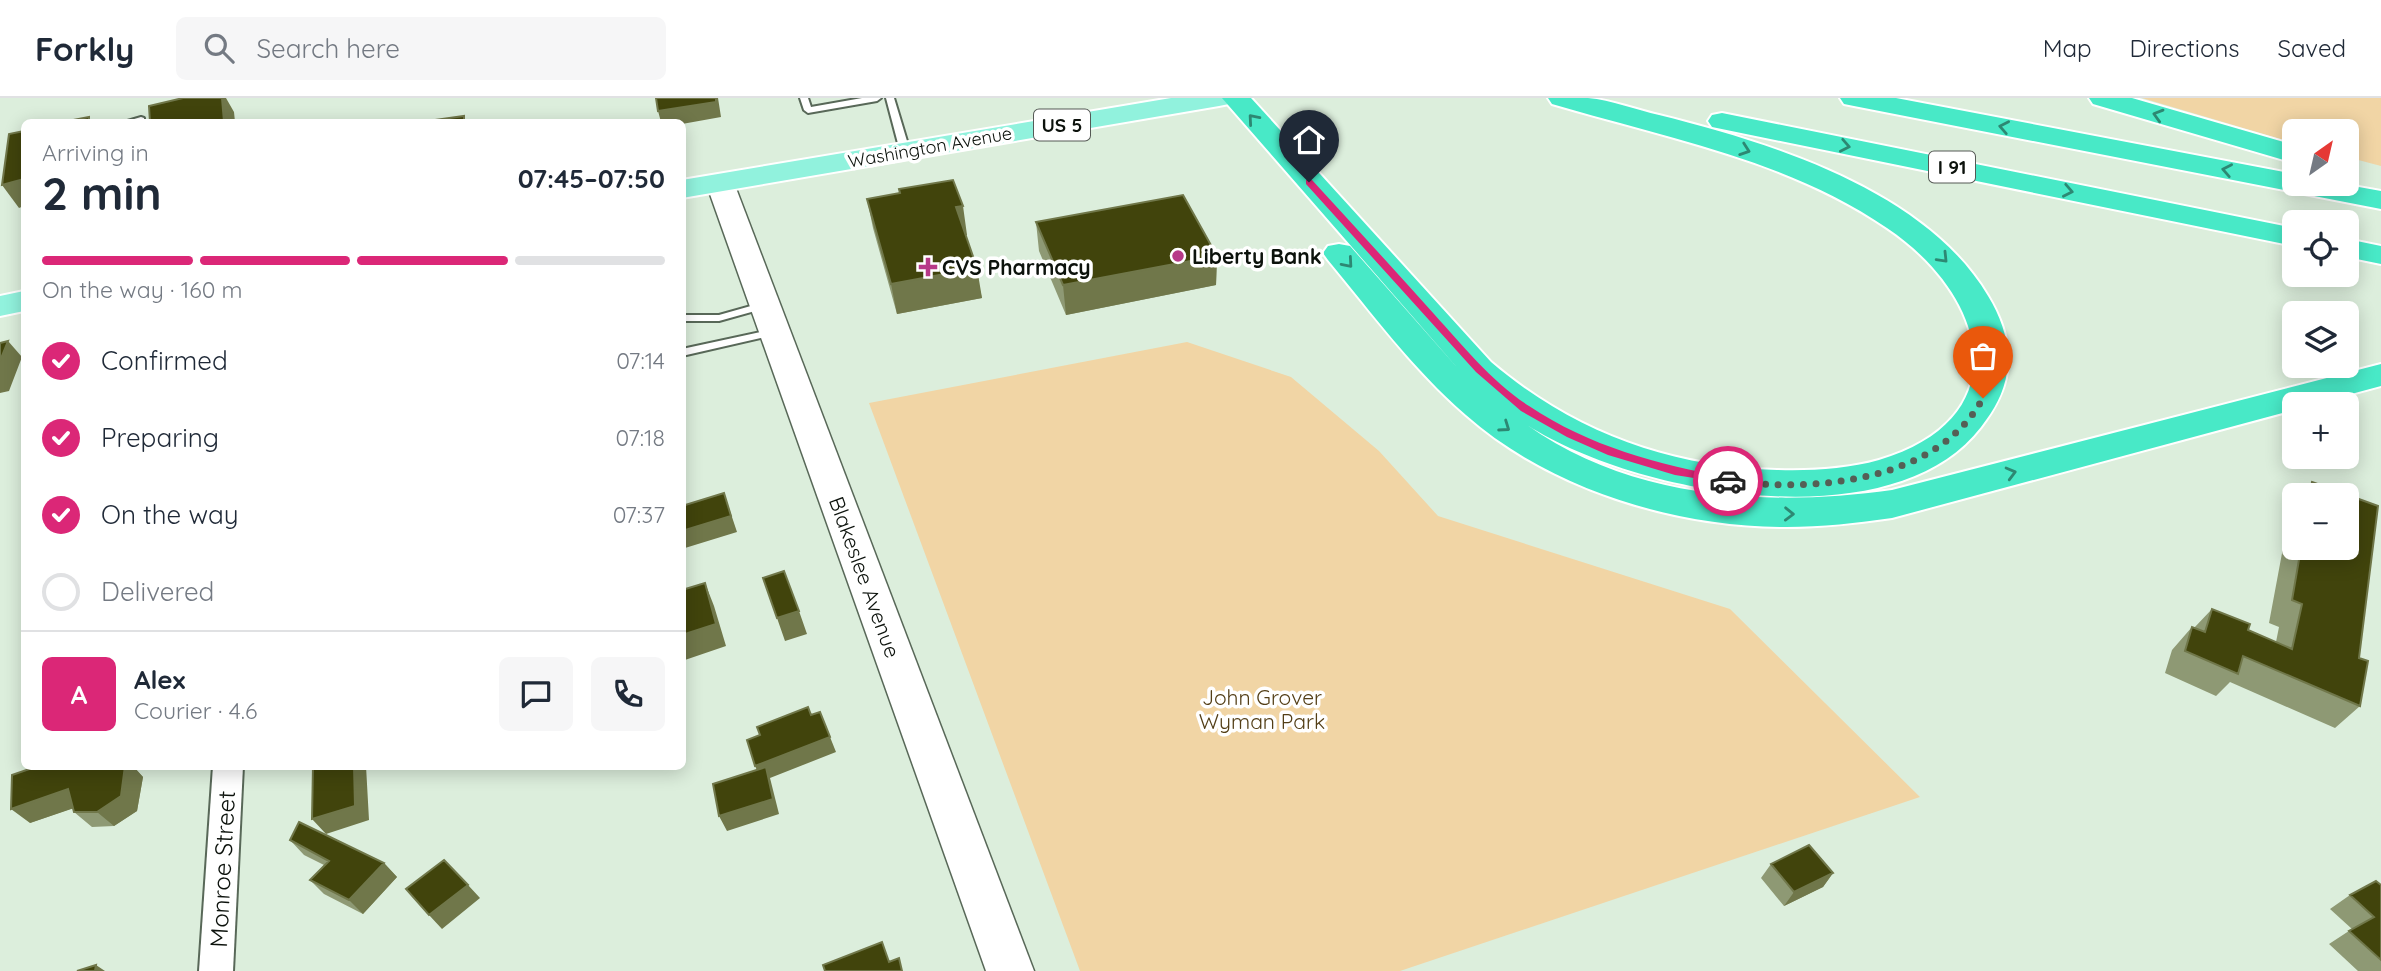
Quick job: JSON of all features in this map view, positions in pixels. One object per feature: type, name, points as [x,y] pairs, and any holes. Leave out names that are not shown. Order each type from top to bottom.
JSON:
[{"type":"highway","points":[[1221,99],[1479,370],[1524,408],[1590,443],[1629,458],[1697,476],[1757,484],[1814,484],[1854,478],[1909,462],[1949,440],[1975,413],[1990,375],[1991,349],[1987,330],[1976,303],[1960,277],[1920,237],[1863,200],[1770,158],[1696,134],[1562,98]]},
{"type":"highway","name":"I 91","points":[[1610,98],[2282,235]]},
{"type":"highway","name":"I 91","points":[[1854,98],[2282,181]]},
{"type":"highway","points":[[2103,98],[2282,150]]},
{"type":"highway","points":[[1221,99],[1425,353],[1475,403],[1527,441],[1564,461],[1604,479],[1657,496],[1714,507],[1778,514],[1823,514],[1874,507],[2381,375]]},
{"type":"highway","points":[[2359,170],[2381,176]]},
{"type":"highway","name":"I 91","points":[[2359,196],[2381,200]]},
{"type":"highway","points":[[2359,250],[2381,255]]},
{"type":"main road","name":"Washington Avenue","points":[[686,188],[1221,99]]},
{"type":"main road","points":[[0,306],[21,302]]},
{"type":"street","name":"Blakeslee Avenue","points":[[720,183],[1010,971]]},
{"type":"street","name":"Monroe Street","points":[[216,971],[228,770]]},
{"type":"lane","points":[[804,98],[808,110],[877,98]]},
{"type":"lane","points":[[890,98],[905,151]]},
{"type":"lane","points":[[686,318],[770,318]]},
{"type":"lane","points":[[686,351],[770,318]]},
{"type":"green space","points":[[2142,98],[2381,98],[2381,166],[2359,160],[2359,119],[2282,119],[2282,139]]},
{"type":"green space","name":"John Grover Wyman Park","points":[[1187,342],[1291,377],[1379,451],[1438,516],[1730,609],[1920,797],[1400,971],[1080,971],[869,403]]},
{"type":"building","points":[[183,98],[222,98],[224,119],[150,119],[149,106]]},
{"type":"building","points":[[656,98],[716,98],[716,102],[658,111]]},
{"type":"building","points":[[464,116],[464,119],[442,119]]},
{"type":"building","points":[[21,132],[21,180],[2,185],[9,134]]},
{"type":"building","name":"CVS Pharmacy","points":[[953,180],[963,206],[956,207],[977,268],[891,284],[867,199],[900,193],[899,189]]},
{"type":"building","points":[[1183,195],[1217,256],[1063,285],[1036,222]]},
{"type":"building","points":[[8,341],[0,361],[0,343]]},
{"type":"building","points":[[724,493],[731,516],[686,530],[686,505]]},
{"type":"building","points":[[2359,499],[2378,506],[2359,658],[2368,661],[2360,706],[2243,656],[2238,674],[2185,651],[2192,627],[2205,632],[2212,609],[2250,624],[2248,630],[2292,649],[2302,604],[2292,600],[2299,560],[2359,560]]},
{"type":"building","points":[[784,571],[799,611],[777,618],[763,578]]},
{"type":"building","points":[[705,583],[716,624],[686,634],[686,589]]},
{"type":"building","points":[[808,707],[811,715],[820,712],[830,737],[755,766],[747,740],[760,735],[757,727]]},
{"type":"building","points":[[766,767],[773,799],[719,816],[713,784]]},
{"type":"building","points":[[26,770],[124,770],[121,796],[97,812],[74,812],[68,789],[11,809],[12,775]]},
{"type":"building","points":[[313,770],[354,770],[355,806],[312,819]]},
{"type":"building","points":[[299,822],[384,863],[349,900],[310,880],[329,861],[290,840]]},
{"type":"building","points":[[1809,845],[1833,873],[1794,892],[1771,864]]},
{"type":"building","points":[[444,860],[468,885],[429,915],[406,889]]},
{"type":"building","points":[[2376,881],[2381,885],[2381,960],[2349,931],[2374,917],[2350,895]]},
{"type":"building","points":[[882,942],[889,962],[899,958],[902,971],[825,971],[823,965]]},
{"type":"building","points":[[96,965],[95,971],[77,971]]},
{"type":"way so far","points":[[1728,481],[1781,485],[1814,484],[1854,478],[1897,467],[1931,452],[1949,440],[1964,427],[1983,398]]},
{"type":"place","name":"Liberty Bank","points":[[1178,256]]},
{"type":"place","name":"CVS Pharmacy","points":[[928,267]]},
{"type":"route","points":[[1309,182],[1479,370],[1524,408],[1571,435],[1612,452],[1675,472],[1728,481]]}]
